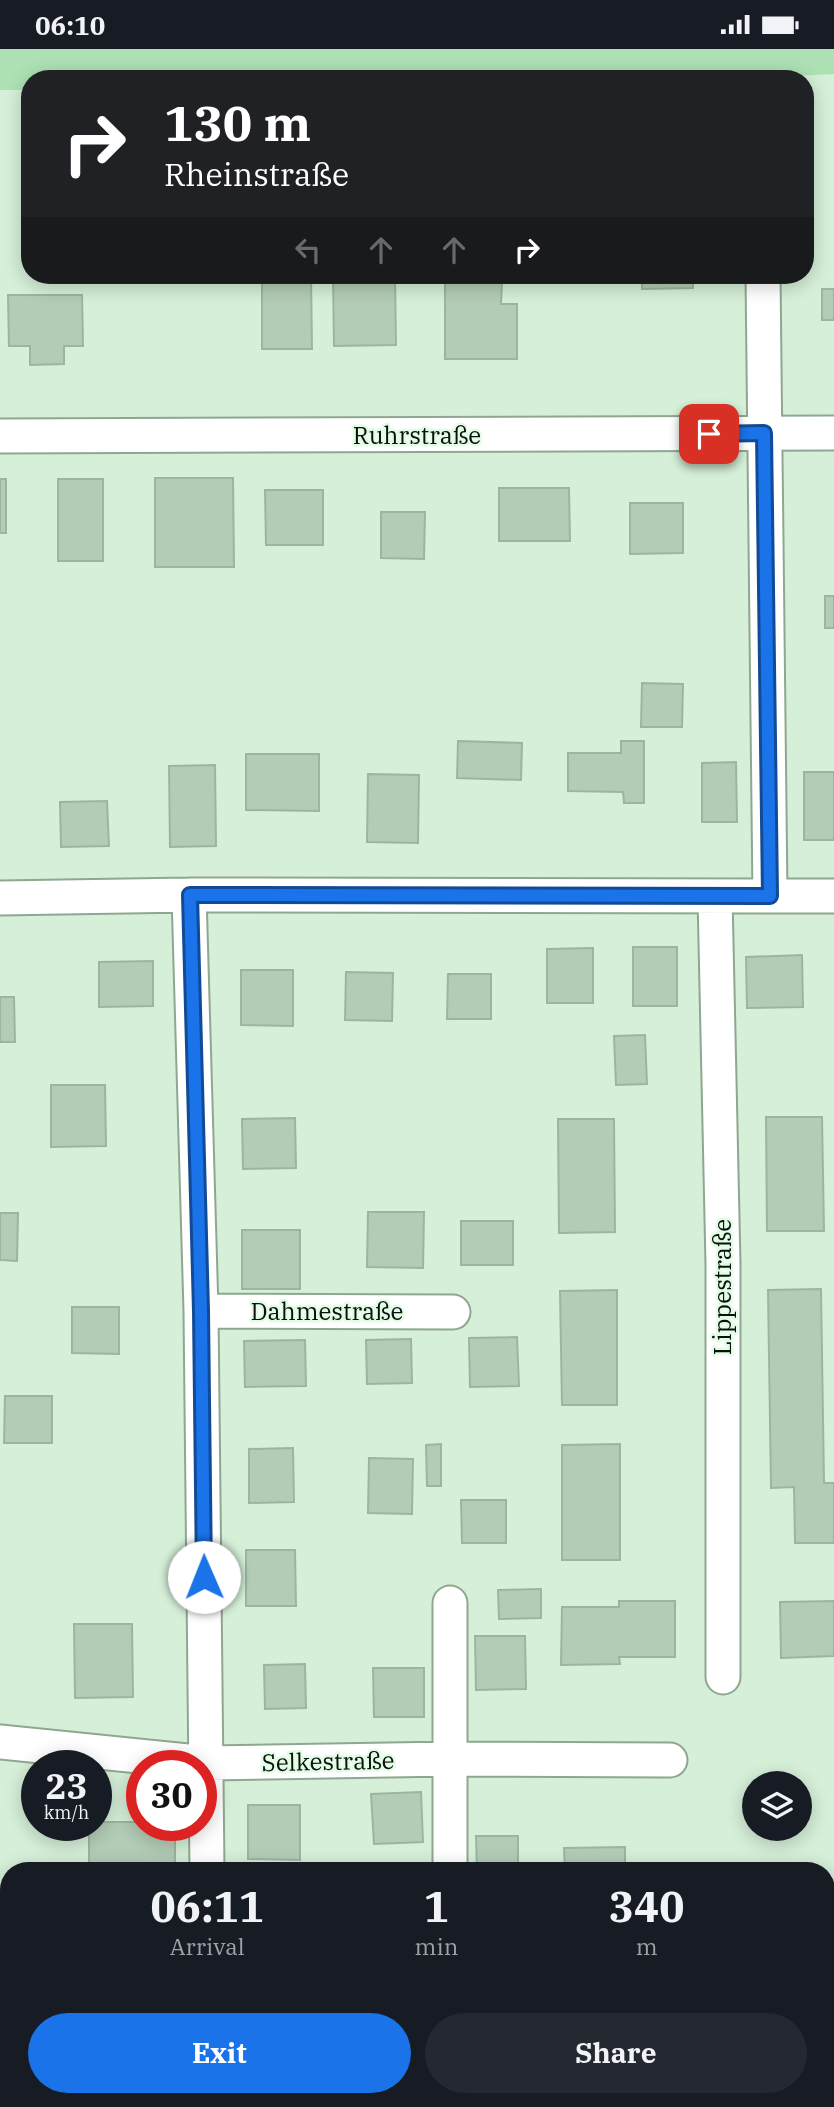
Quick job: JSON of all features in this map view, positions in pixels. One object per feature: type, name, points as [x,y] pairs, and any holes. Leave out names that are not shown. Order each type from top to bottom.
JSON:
[{"type":"street","points":[[763,284],[770,896]]},
{"type":"street","name":"Ruhrstraße","points":[[0,436],[834,433]]},
{"type":"street","points":[[0,898],[190,895],[834,896]]},
{"type":"street","points":[[190,895],[201,1311],[207,1750]]},
{"type":"street","name":"Lippestraße","points":[[715,896],[723,1264],[723,1678]]},
{"type":"street","name":"Dahmestraße","points":[[201,1311],[453,1312]]},
{"type":"street","points":[[450,1603],[450,1862]]},
{"type":"street","name":"Selkestraße","points":[[0,1742],[126,1755]]},
{"type":"street","name":"Selkestraße","points":[[217,1763],[449,1759],[670,1760]]},
{"type":"street","points":[[207,1841],[207,1862]]},
{"type":"green space","points":[[0,49],[834,49],[834,74],[814,75],[814,70],[21,70],[21,90],[0,90]]},
{"type":"building","points":[[262,284],[311,284],[312,349],[262,349]]},
{"type":"building","points":[[333,284],[395,284],[396,345],[334,346]]},
{"type":"building","points":[[445,284],[502,284],[501,304],[517,304],[517,359],[445,359]]},
{"type":"building","points":[[642,284],[693,284],[693,288],[642,289]]},
{"type":"building","points":[[822,289],[834,289],[834,320],[822,320]]},
{"type":"building","points":[[8,295],[82,295],[83,346],[64,346],[64,364],[30,365],[30,346],[9,346]]},
{"type":"building","points":[[155,478],[233,478],[234,567],[155,567]]},
{"type":"building","points":[[0,479],[6,479],[6,533],[0,533]]},
{"type":"building","points":[[58,479],[103,479],[103,561],[58,561]]},
{"type":"building","points":[[499,488],[569,488],[570,541],[499,541]]},
{"type":"building","points":[[265,490],[323,490],[323,545],[266,545]]},
{"type":"building","points":[[630,503],[683,503],[683,553],[630,554]]},
{"type":"building","points":[[381,512],[425,512],[424,559],[381,558]]},
{"type":"building","points":[[825,596],[834,596],[834,628],[825,628]]},
{"type":"building","points":[[642,683],[683,684],[682,727],[641,727]]},
{"type":"building","points":[[458,741],[522,743],[521,780],[457,778]]},
{"type":"building","points":[[621,741],[644,741],[644,803],[624,803],[623,792],[568,791],[568,753],[621,753]]},
{"type":"building","points":[[246,754],[319,754],[319,811],[246,810]]},
{"type":"building","points":[[736,762],[737,822],[702,822],[702,763]]},
{"type":"building","points":[[215,765],[216,846],[170,847],[169,766]]},
{"type":"building","points":[[804,772],[834,772],[834,840],[804,840]]},
{"type":"building","points":[[368,774],[419,775],[418,843],[367,842]]},
{"type":"building","points":[[107,801],[109,846],[61,847],[60,802]]},
{"type":"building","points":[[633,947],[677,947],[677,1006],[633,1006]]},
{"type":"building","points":[[593,948],[593,1003],[547,1003],[547,949]]},
{"type":"building","points":[[802,955],[803,1007],[747,1008],[746,957]]},
{"type":"building","points":[[153,961],[153,1006],[99,1007],[99,962]]},
{"type":"building","points":[[241,970],[293,970],[293,1026],[241,1025]]},
{"type":"building","points":[[346,972],[393,973],[392,1021],[345,1020]]},
{"type":"building","points":[[448,974],[491,974],[491,1019],[447,1019]]},
{"type":"building","points":[[0,997],[14,997],[15,1042],[0,1042]]},
{"type":"building","points":[[645,1035],[647,1084],[616,1085],[614,1036]]},
{"type":"building","points":[[51,1085],[105,1085],[106,1146],[51,1147]]},
{"type":"building","points":[[766,1117],[822,1117],[824,1231],[767,1231]]},
{"type":"building","points":[[295,1118],[296,1168],[243,1169],[242,1119]]},
{"type":"building","points":[[558,1119],[614,1119],[615,1232],[559,1233]]},
{"type":"building","points":[[368,1212],[424,1212],[423,1268],[367,1267]]},
{"type":"building","points":[[0,1213],[18,1213],[17,1261],[0,1260]]},
{"type":"building","points":[[461,1221],[513,1221],[513,1265],[461,1265]]},
{"type":"building","points":[[242,1230],[300,1230],[300,1289],[242,1289]]},
{"type":"building","points":[[821,1289],[824,1483],[834,1483],[834,1543],[795,1543],[794,1487],[771,1488],[768,1290]]},
{"type":"building","points":[[617,1290],[617,1405],[562,1405],[560,1291]]},
{"type":"building","points":[[72,1307],[119,1307],[119,1354],[72,1353]]},
{"type":"building","points":[[517,1337],[519,1386],[470,1387],[469,1338]]},
{"type":"building","points":[[411,1339],[412,1383],[367,1384],[366,1340]]},
{"type":"building","points":[[305,1340],[306,1386],[245,1387],[244,1341]]},
{"type":"building","points":[[5,1396],[52,1396],[52,1443],[4,1443]]},
{"type":"building","points":[[441,1444],[441,1486],[427,1486],[426,1445]]},
{"type":"building","points":[[620,1444],[620,1560],[562,1560],[562,1445]]},
{"type":"building","points":[[293,1448],[294,1502],[249,1503],[249,1449]]},
{"type":"building","points":[[369,1458],[413,1459],[412,1514],[368,1513]]},
{"type":"building","points":[[461,1500],[506,1500],[506,1543],[462,1543]]},
{"type":"building","points":[[246,1550],[295,1550],[296,1606],[246,1606]]},
{"type":"building","points":[[541,1589],[541,1618],[499,1619],[498,1590]]},
{"type":"building","points":[[619,1601],[675,1601],[675,1657],[619,1657],[620,1664],[561,1665],[562,1607],[619,1607]]},
{"type":"building","points":[[834,1601],[834,1656],[781,1658],[780,1602]]},
{"type":"building","points":[[74,1624],[132,1624],[133,1697],[75,1698]]},
{"type":"building","points":[[475,1636],[525,1636],[526,1689],[476,1690]]},
{"type":"building","points":[[305,1664],[306,1708],[265,1709],[264,1665]]},
{"type":"building","points":[[373,1668],[424,1668],[424,1717],[374,1717]]},
{"type":"building","points":[[421,1792],[423,1842],[374,1844],[371,1794]]},
{"type":"building","points":[[248,1805],[300,1805],[300,1860],[248,1859]]},
{"type":"building","points":[[112,1822],[126,1822],[126,1841],[175,1841],[175,1862],[89,1862],[89,1841],[112,1841]]},
{"type":"building","points":[[476,1836],[518,1836],[518,1862],[477,1862]]},
{"type":"building","points":[[625,1847],[625,1862],[565,1862],[564,1848]]},
{"type":"route","points":[[204,1577],[201,1311],[195,1164],[190,895],[770,896],[764,433],[709,434]]}]
